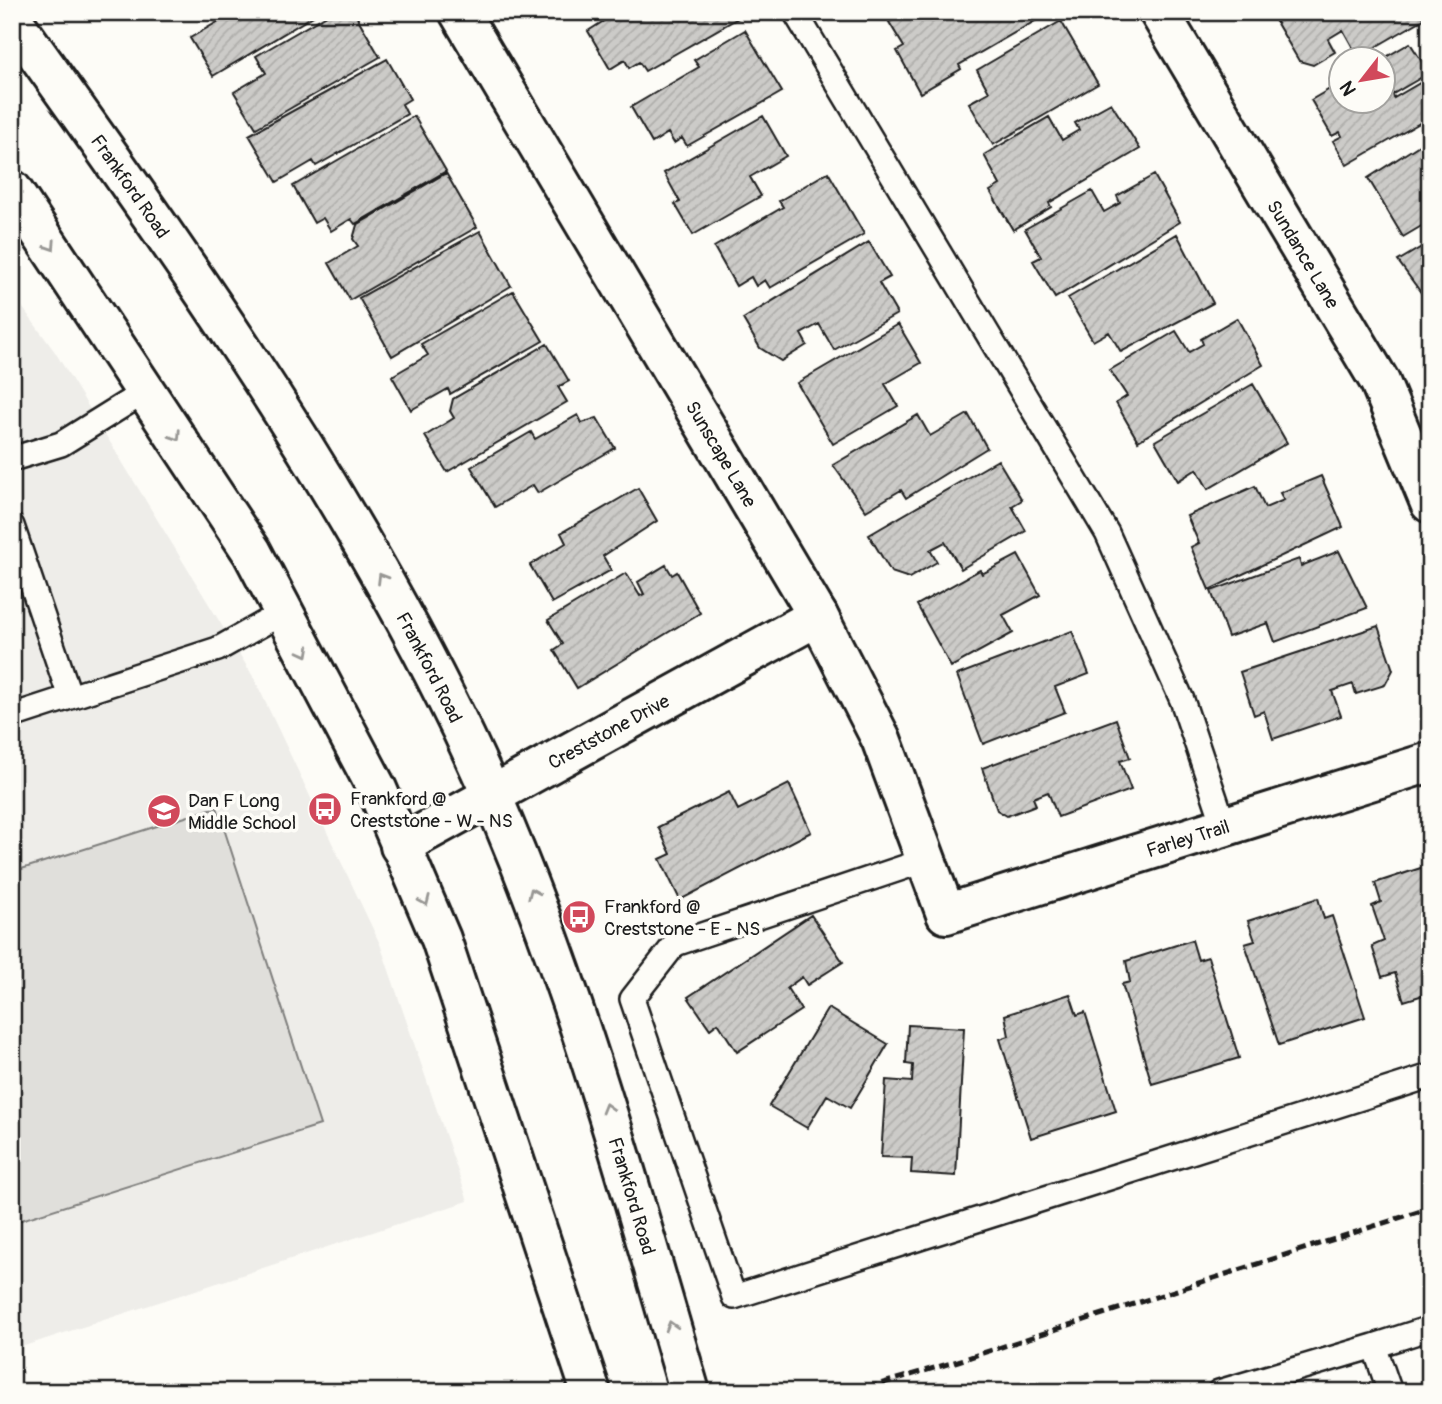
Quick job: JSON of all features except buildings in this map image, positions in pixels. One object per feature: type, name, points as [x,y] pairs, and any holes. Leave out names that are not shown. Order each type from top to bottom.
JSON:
[{"type":"main road","name":"Sunscape Lane","points":[[460,12],[818,616],[881,739],[946,914]]},
{"type":"main road","name":"Sundance Lane","points":[[1159,12],[1380,382],[1430,503]]},
{"type":"main road","name":"Frankford Road","points":[[12,19],[158,223],[328,486],[399,607],[448,700],[537,904],[602,1092],[690,1392]]},
{"type":"main road","points":[[12,190],[252,552],[377,789],[441,939],[591,1392]]},
{"type":"main road","name":"Creststone Drive","points":[[400,846],[818,616]]},
{"type":"main road","name":"Farley Trail","points":[[946,914],[1430,762]]},
{"type":"lane","points":[[795,12],[1107,533],[1182,700],[1225,828]]},
{"type":"lane","points":[[12,459],[61,444],[146,391]]},
{"type":"lane","points":[[12,526],[69,697]]},
{"type":"lane","points":[[12,716],[218,649],[284,612]]},
{"type":"lane","points":[[926,860],[674,944],[632,999],[734,1297],[1430,1076]]},
{"type":"lane","points":[[1219,1392],[1430,1328]]},
{"type":"lane","points":[[1374,1346],[1390,1392]]},
{"type":"shaded area","name":"Dan F Long Middle School","points":[[12,293],[55,352],[254,678],[380,944],[468,1201],[12,1350]]},
{"type":"shaded area","points":[[217,807],[320,1125],[12,1223],[12,872]]},
{"type":"railway","points":[[853,1392],[958,1361],[1430,1208]]},
{"type":"place","name":"Frankford @ Creststone - W - NS","points":[[325,809]]},
{"type":"place","name":"Dan F Long Middle School","points":[[164,811]]},
{"type":"place","name":"Frankford @ Creststone - E - NS","points":[[579,917]]}]
